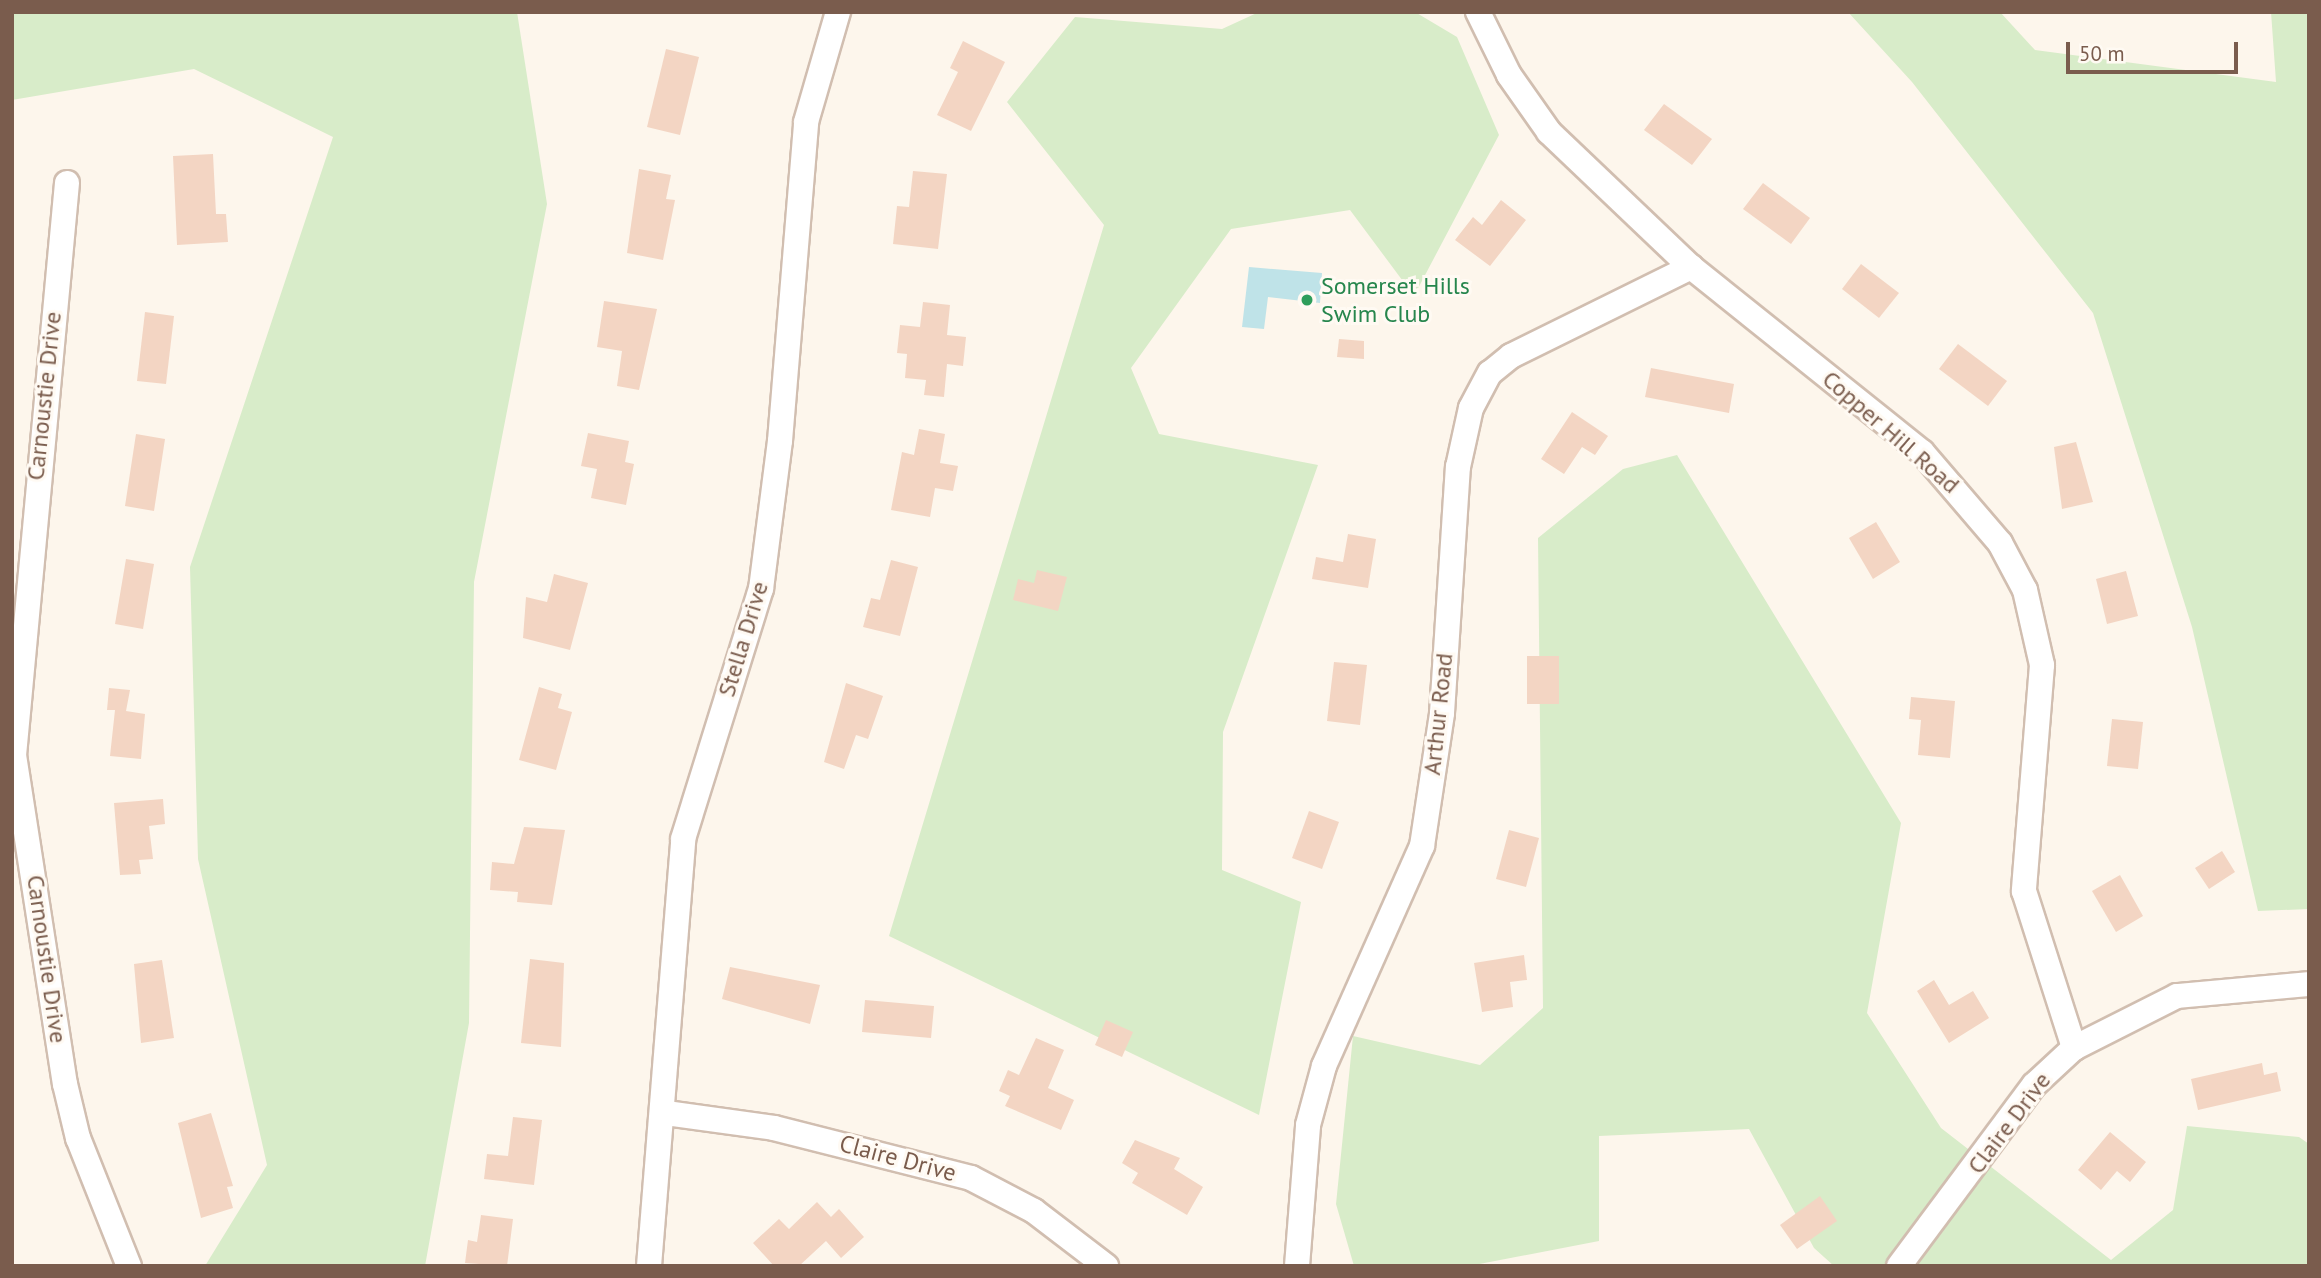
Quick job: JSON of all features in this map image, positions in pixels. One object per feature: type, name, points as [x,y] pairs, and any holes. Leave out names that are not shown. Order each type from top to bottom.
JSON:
[{"type":"street","name":"Stella Drive","points":[[649,1266],[666,1113],[683,839],[761,589],[780,441],[806,122],[838,12]]},
{"type":"street","name":"Copper Hill Road","points":[[1478,12],[1510,75],[1549,131],[1691,267],[1954,482],[2000,543],[2025,590],[2042,665],[2024,891],[2074,1048]]},
{"type":"street","name":"Carnoustie Drive","points":[[67,183],[21,538],[14,755],[65,1084],[78,1138],[129,1266]]},
{"type":"street","name":"Arthur Road","points":[[1297,1266],[1308,1125],[1324,1066],[1422,846],[1441,713],[1458,467],[1471,408],[1490,373],[1511,356],[1691,267]]},
{"type":"street","name":"Claire Drive","points":[[1899,1266],[2034,1086],[2074,1048],[2177,996],[2309,984]]},
{"type":"street","name":"Claire Drive","points":[[666,1113],[874,1150],[971,1178],[1034,1211],[1106,1266]]},
{"type":"green space","points":[[12,12],[517,12],[547,204],[474,582],[469,1023],[425,1266],[205,1266],[267,1165],[198,859],[190,567],[333,137],[194,69],[12,100]]},
{"type":"green space","points":[[1259,12],[1415,12],[1457,37],[1499,135],[1414,296],[1350,210],[1231,229],[1131,368],[1159,434],[1318,465],[1223,732],[1222,870],[1301,902],[1259,1115],[889,936],[1104,225],[1007,102],[1075,17],[1222,29]]},
{"type":"green space","points":[[1848,12],[2000,12],[2035,50],[2276,82],[2271,12],[2309,12],[2309,909],[2258,911],[2192,627],[2093,313],[1912,82]]},
{"type":"green space","points":[[1677,455],[1901,823],[1867,1013],[1941,1128],[2111,1260],[2173,1210],[2187,1126],[2299,1137],[2309,1144],[2309,1266],[1834,1266],[1814,1248],[1749,1129],[1599,1136],[1599,1241],[1469,1266],[1354,1266],[1336,1204],[1353,1036],[1480,1065],[1543,1008],[1538,538],[1623,469]]},
{"type":"water","name":"Somerset Hills Swim Club","points":[[1249,267],[1322,273],[1320,303],[1268,297],[1264,329],[1242,327]]},
{"type":"building","points":[[963,41],[1005,62],[971,131],[937,115],[958,72],[950,68]]},
{"type":"building","points":[[666,49],[699,57],[680,135],[647,127]]},
{"type":"building","points":[[1664,104],[1712,139],[1692,165],[1644,130]]},
{"type":"building","points":[[213,154],[216,214],[226,214],[228,242],[177,245],[173,156]]},
{"type":"building","points":[[639,169],[671,175],[666,199],[675,200],[663,260],[627,253]]},
{"type":"building","points":[[913,171],[947,174],[938,249],[893,244],[897,206],[909,207]]},
{"type":"building","points":[[1763,183],[1810,218],[1791,244],[1743,209]]},
{"type":"building","points":[[1501,200],[1526,220],[1490,266],[1455,240],[1473,217],[1482,225]]},
{"type":"building","points":[[1861,264],[1899,293],[1879,318],[1842,289]]},
{"type":"building","points":[[604,301],[657,309],[639,390],[617,386],[622,351],[597,347]]},
{"type":"building","points":[[923,302],[950,305],[947,335],[966,337],[963,366],[947,364],[944,397],[924,395],[926,380],[905,378],[907,354],[897,353],[900,325],[920,327]]},
{"type":"building","points":[[145,312],[174,316],[166,384],[137,381]]},
{"type":"building","points":[[1339,339],[1364,341],[1364,359],[1337,357]]},
{"type":"building","points":[[1958,344],[2007,381],[1988,406],[1939,369]]},
{"type":"building","points":[[1651,368],[1734,384],[1729,413],[1645,397]]},
{"type":"building","points":[[1572,412],[1608,436],[1595,455],[1582,447],[1564,474],[1541,459]]},
{"type":"building","points":[[919,429],[945,434],[940,463],[958,466],[953,491],[935,488],[930,517],[891,510],[902,452],[914,455]]},
{"type":"building","points":[[588,433],[629,441],[625,462],[634,464],[626,505],[591,498],[597,469],[581,466]]},
{"type":"building","points":[[136,434],[165,439],[154,511],[125,506]]},
{"type":"building","points":[[2076,442],[2093,502],[2062,509],[2054,447]]},
{"type":"building","points":[[1876,522],[1900,562],[1873,579],[1849,538]]},
{"type":"building","points":[[1348,534],[1376,539],[1368,588],[1312,579],[1316,557],[1343,562]]},
{"type":"building","points":[[126,559],[154,564],[143,629],[115,624]]},
{"type":"building","points":[[891,560],[918,567],[900,636],[863,627],[871,598],[880,600]]},
{"type":"building","points":[[1037,570],[1067,577],[1058,611],[1013,600],[1018,579],[1034,583]]},
{"type":"building","points":[[2126,571],[2138,616],[2107,624],[2096,579]]},
{"type":"building","points":[[554,574],[588,583],[570,650],[523,638],[526,597],[547,602]]},
{"type":"building","points":[[1527,656],[1559,656],[1559,704],[1527,704]]},
{"type":"building","points":[[1334,662],[1367,665],[1360,725],[1327,721]]},
{"type":"building","points":[[846,683],[883,696],[868,739],[856,735],[844,769],[824,762]]},
{"type":"building","points":[[539,687],[562,694],[558,708],[572,712],[556,770],[519,760]]},
{"type":"building","points":[[109,688],[130,690],[126,711],[145,714],[141,759],[110,756],[115,710],[107,710]]},
{"type":"building","points":[[1911,697],[1955,701],[1950,758],[1918,755],[1921,720],[1909,719]]},
{"type":"building","points":[[2112,719],[2143,722],[2138,769],[2107,766]]},
{"type":"building","points":[[163,799],[165,824],[149,826],[153,859],[139,860],[141,874],[120,875],[114,803]]},
{"type":"building","points":[[1309,811],[1339,822],[1322,869],[1292,858]]},
{"type":"building","points":[[524,827],[565,830],[552,905],[517,902],[518,892],[490,890],[492,862],[514,864]]},
{"type":"building","points":[[1509,830],[1539,838],[1526,887],[1496,879]]},
{"type":"building","points":[[2222,851],[2235,872],[2209,889],[2195,868]]},
{"type":"building","points":[[2120,875],[2143,916],[2116,932],[2092,891]]},
{"type":"building","points":[[1524,955],[1527,980],[1510,982],[1513,1007],[1482,1012],[1474,963]]},
{"type":"building","points":[[530,959],[564,963],[561,1047],[521,1043]]},
{"type":"building","points":[[162,960],[174,1038],[141,1043],[134,964]]},
{"type":"building","points":[[730,967],[820,985],[810,1024],[722,999]]},
{"type":"building","points":[[1934,980],[1949,1005],[1973,991],[1989,1018],[1949,1043],[1917,991]]},
{"type":"building","points":[[865,1000],[934,1006],[931,1038],[862,1032]]},
{"type":"building","points":[[1106,1020],[1133,1032],[1122,1057],[1095,1045]]},
{"type":"building","points":[[1036,1038],[1064,1050],[1048,1088],[1074,1100],[1061,1130],[1005,1106],[1010,1096],[999,1091],[1008,1070],[1019,1075]]},
{"type":"building","points":[[2262,1063],[2264,1075],[2277,1072],[2281,1091],[2198,1110],[2191,1079]]},
{"type":"building","points":[[211,1113],[233,1186],[227,1187],[233,1208],[201,1218],[178,1123]]},
{"type":"building","points":[[513,1117],[542,1120],[534,1185],[484,1179],[487,1154],[508,1156]]},
{"type":"building","points":[[2110,1132],[2146,1162],[2130,1182],[2117,1171],[2101,1190],[2078,1170]]},
{"type":"building","points":[[1135,1140],[1180,1158],[1174,1169],[1203,1187],[1187,1215],[1132,1183],[1138,1173],[1122,1163]]},
{"type":"building","points":[[1820,1196],[1837,1221],[1797,1249],[1780,1225]]},
{"type":"building","points":[[817,1202],[831,1217],[839,1209],[864,1237],[841,1258],[826,1241],[799,1266],[774,1266],[753,1243],[779,1219],[789,1229]]},
{"type":"building","points":[[481,1215],[513,1219],[507,1266],[465,1263],[468,1240],[477,1242]]},
{"type":"place","name":"Somerset Hills Swim Club","points":[[1307,300]]}]
